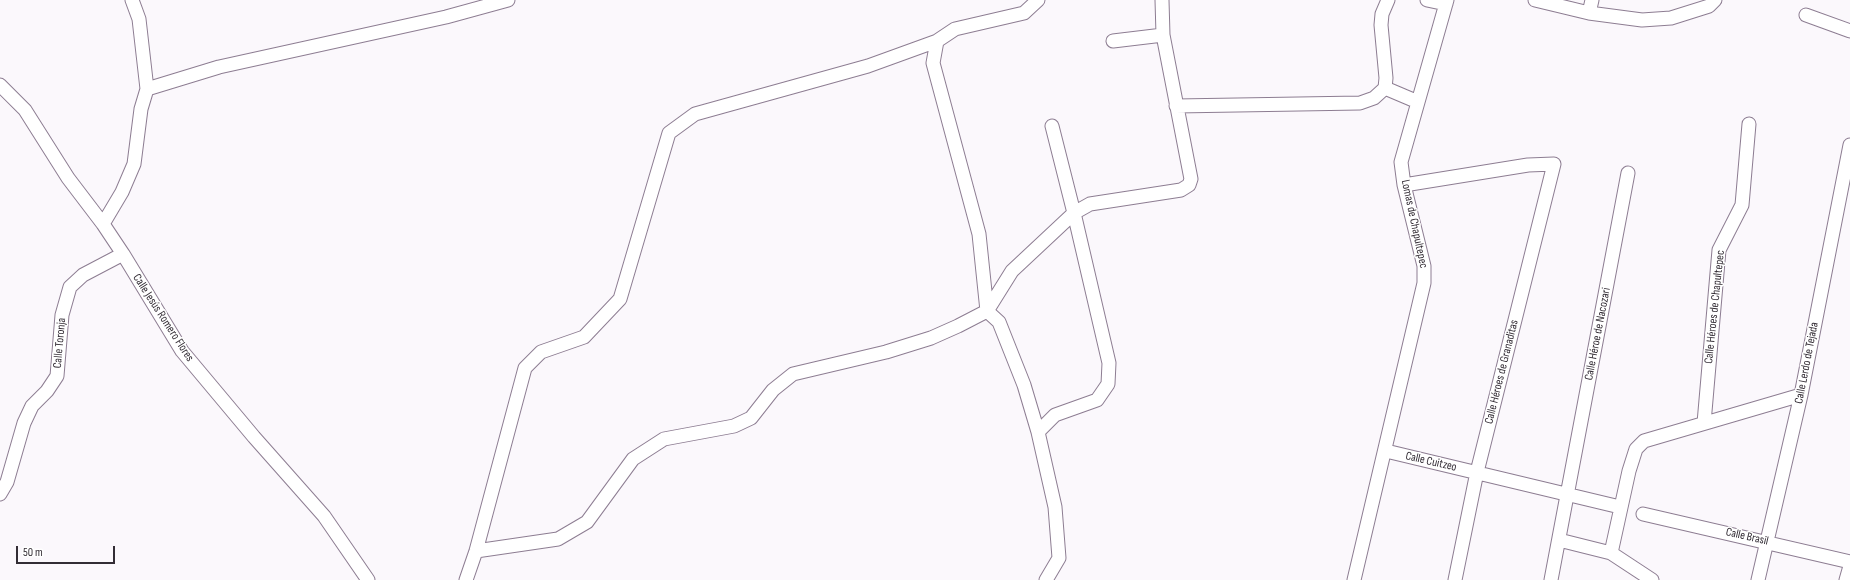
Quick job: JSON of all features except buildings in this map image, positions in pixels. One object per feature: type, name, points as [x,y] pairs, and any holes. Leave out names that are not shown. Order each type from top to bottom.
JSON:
[{"type":"street","points":[[103,224],[122,192],[134,164],[141,110],[147,89],[138,19],[132,0]]},
{"type":"street","points":[[147,89],[219,67],[446,17],[508,0]]},
{"type":"street","points":[[466,580],[476,551],[525,368],[541,352],[584,337],[620,299],[669,133],[695,114],[868,66],[938,41],[955,29],[1024,13],[1038,0]]},
{"type":"street","points":[[476,551],[558,539],[587,522],[633,459],[664,439],[734,426],[751,418],[773,390],[793,374],[886,352],[930,338],[987,311],[1012,271],[1074,213],[1090,204],[1181,190],[1190,185],[1191,179],[1163,35],[1162,0]]},
{"type":"street","points":[[1176,106],[1360,103],[1374,98],[1385,88],[1386,78],[1381,25],[1382,14],[1388,0]]},
{"type":"street","points":[[1427,0],[1447,2]]},
{"type":"street","points":[[1535,0],[1591,6],[1642,20],[1671,18],[1709,6],[1715,0]]},
{"type":"street","name":"Lomas de Chapultepec","points":[[1354,580],[1386,451],[1424,283],[1423,260],[1404,185],[1401,162],[1447,2]]},
{"type":"street","points":[[1806,14],[1850,31]]},
{"type":"street","points":[[1113,41],[1163,35]]},
{"type":"street","points":[[938,41],[932,63],[979,234],[987,311],[999,322],[1024,385],[1038,432],[1055,507],[1058,558],[1046,580]]},
{"type":"street","name":"Calle Jesús Romero Flores","points":[[0,85],[25,110],[68,178],[103,224],[123,254],[182,351],[254,437],[324,516],[368,580]]},
{"type":"street","points":[[1385,88],[1418,102]]},
{"type":"street","name":"Calle Héroes de Chapultepec","points":[[1704,423],[1719,250],[1742,205],[1750,124]]},
{"type":"street","points":[[1038,432],[1056,415],[1097,400],[1108,384],[1109,363],[1052,126]]},
{"type":"street","name":"Calle Lerdo de Tejada","points":[[1758,580],[1801,395],[1850,144]]},
{"type":"street","name":"Calle Héroes de Granaditas","points":[[1404,185],[1528,165],[1554,164],[1477,472],[1455,580]]},
{"type":"street","name":"Calle Héroe de Nacozari","points":[[1551,580],[1628,173]]},
{"type":"street","name":"Calle Toronja","points":[[0,494],[7,482],[24,423],[32,406],[47,391],[57,376],[62,315],[70,287],[83,275],[123,254]]},
{"type":"street","points":[[1611,553],[1620,507],[1636,449],[1644,441],[1801,395]]},
{"type":"street","name":"Calle Cuitzeo","points":[[1386,451],[1477,472]]},
{"type":"street","points":[[1477,472],[1620,507]]},
{"type":"street","name":"Calle Brasil","points":[[1643,514],[1767,541],[1850,562]]},
{"type":"street","points":[[1559,540],[1611,553],[1652,580]]},
{"type":"street","points":[[1846,580],[1850,566]]}]
